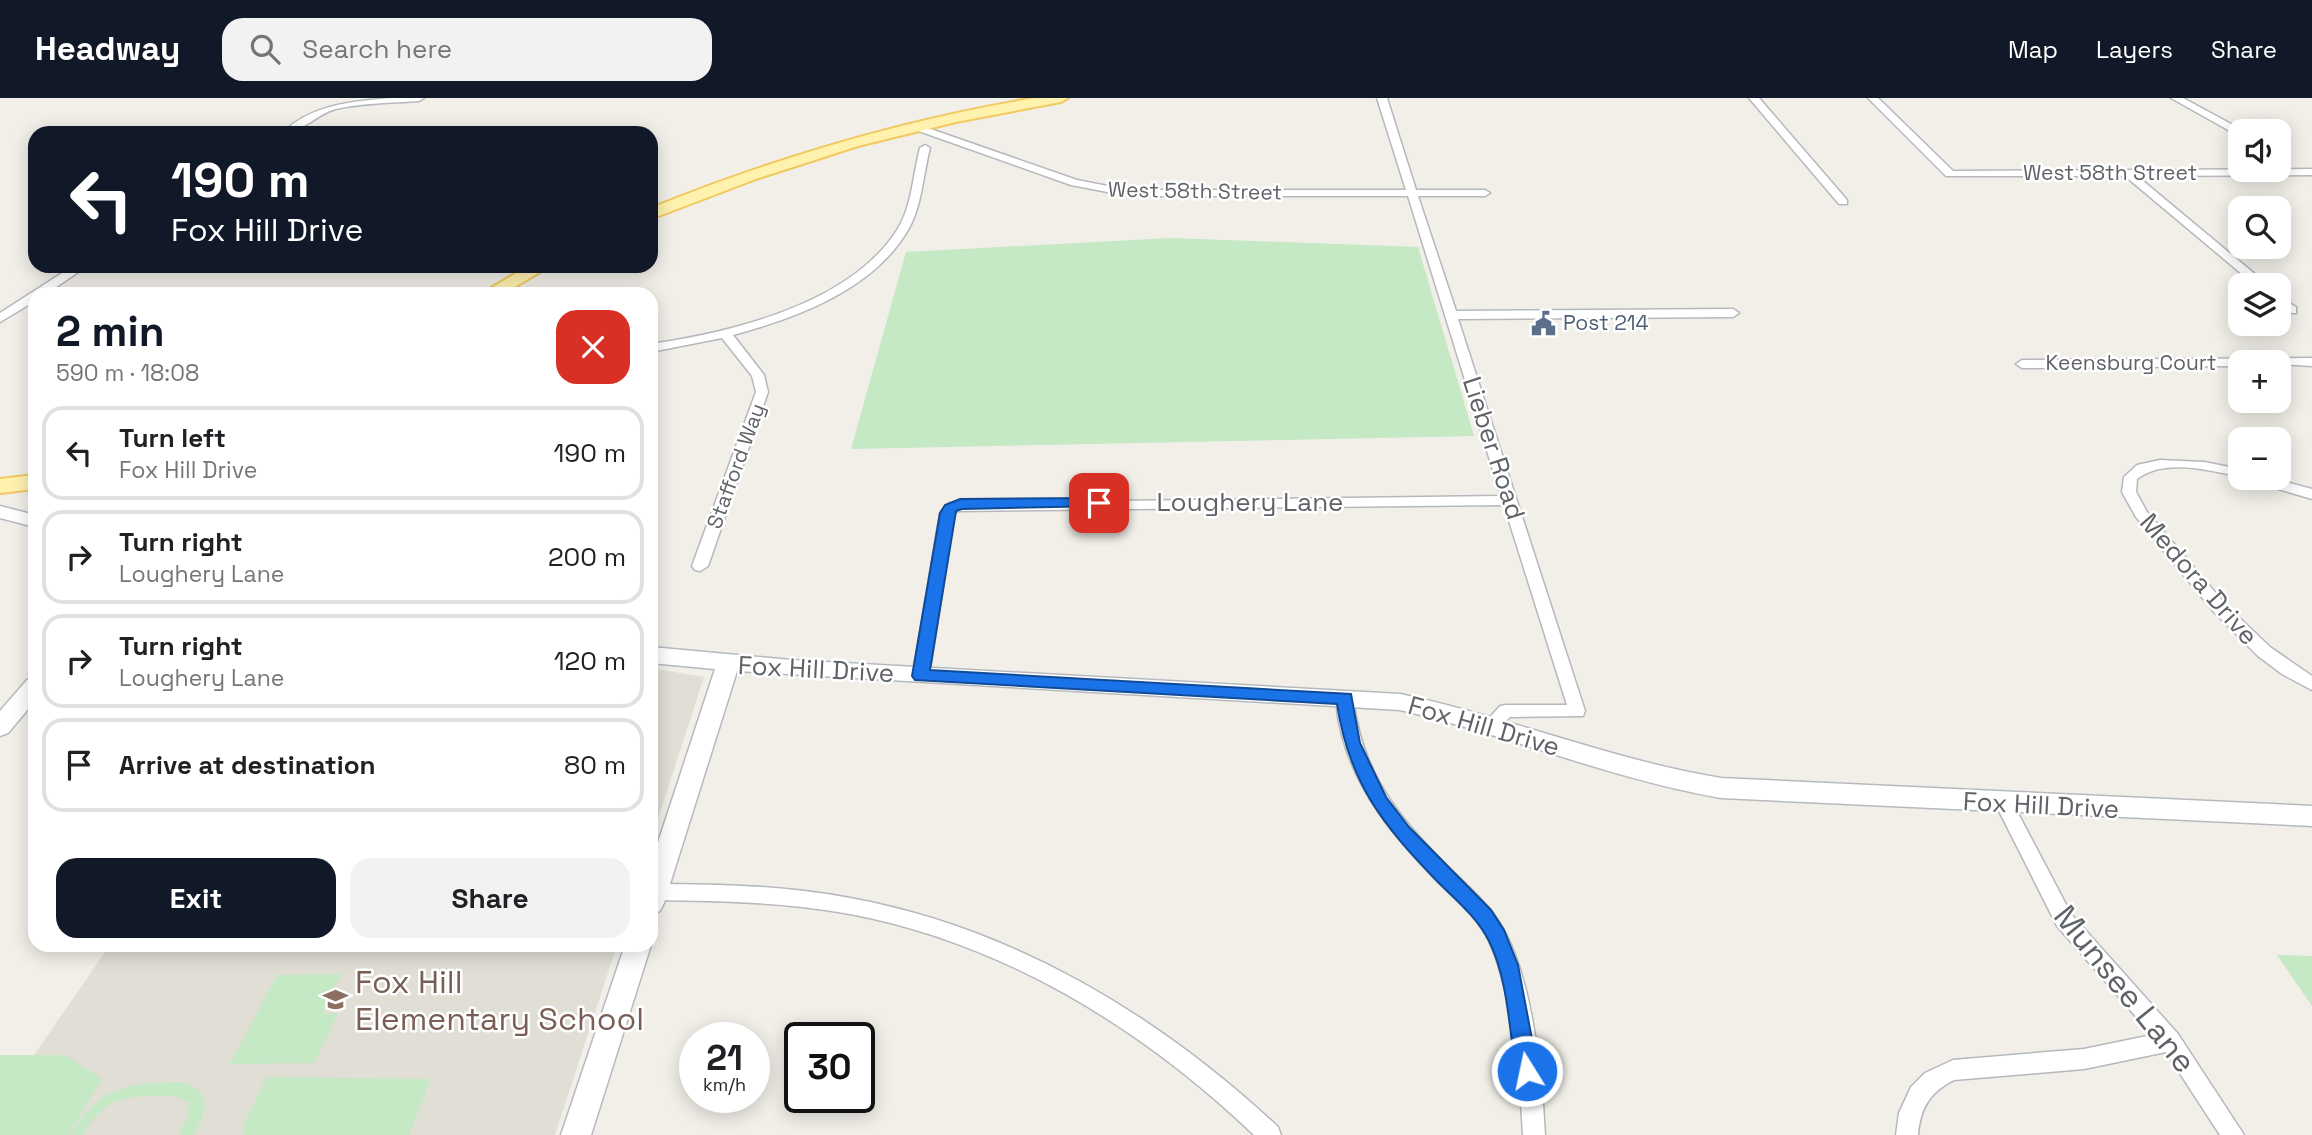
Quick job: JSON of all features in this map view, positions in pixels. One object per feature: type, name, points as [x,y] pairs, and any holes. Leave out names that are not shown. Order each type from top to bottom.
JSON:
[{"type":"main road","points":[[658,211],[765,170],[916,127],[1061,98]]},
{"type":"main road","points":[[503,287],[528,273]]},
{"type":"main road","points":[[0,486],[28,483]]},
{"type":"street","points":[[298,126],[319,112],[341,104],[419,98]]},
{"type":"street","name":"Lieber Road","points":[[1382,98],[1577,711],[1506,711],[1492,725]]},
{"type":"street","points":[[1754,98],[1843,202]]},
{"type":"street","name":"West 58th Street","points":[[1873,98],[1950,174],[2312,172]]},
{"type":"street","points":[[2176,98],[2228,126]]},
{"type":"street","name":"West 58th Street","points":[[916,127],[1075,183],[1112,191],[1144,194],[1485,193]]},
{"type":"street","points":[[658,347],[725,334],[810,303],[845,283],[881,256],[904,226],[925,148]]},
{"type":"street","points":[[2291,169],[2312,184]]},
{"type":"street","points":[[2127,173],[2248,273]]},
{"type":"street","points":[[48,287],[70,273]]},
{"type":"street","points":[[0,318],[28,300]]},
{"type":"street","points":[[1452,315],[1733,313]]},
{"type":"street","name":"Stafford Way","points":[[700,566],[762,392],[758,375],[725,334]]},
{"type":"street","name":"Keensburg Court","points":[[2022,364],[2228,362]]},
{"type":"street","name":"Keensburg Court","points":[[2291,362],[2312,362]]},
{"type":"street","name":"Medora Drive","points":[[2228,470],[2198,463],[2160,463],[2136,474],[2130,484],[2130,493],[2141,514],[2253,643],[2284,668],[2312,684]]},
{"type":"street","points":[[2291,488],[2312,494]]},
{"type":"street","name":"Loughery Lane","points":[[921,676],[947,512],[958,505],[1511,500]]},
{"type":"street","points":[[0,512],[28,519]]},
{"type":"street","name":"Fox Hill Drive","points":[[658,656],[728,664],[1400,702],[1445,710],[1638,772],[1691,784],[2004,803],[2312,816]]},
{"type":"street","points":[[658,881],[728,664]]},
{"type":"street","points":[[0,727],[28,694]]},
{"type":"street","points":[[1345,698],[1352,743],[1379,801],[1402,832],[1484,916],[1503,950],[1531,1095],[1534,1135]]},
{"type":"street","name":"Munsee Lane","points":[[2004,803],[2056,907],[2074,934],[2171,1041],[2233,1135]]},
{"type":"street","points":[[658,897],[740,893],[825,903],[912,920],[981,944],[1084,994],[1152,1036],[1205,1076],[1270,1135]]},
{"type":"street","points":[[576,1135],[636,952]]},
{"type":"street","points":[[1907,1135],[1915,1097],[1933,1078],[1953,1070],[2084,1059],[2171,1041]]},
{"type":"shaded area","points":[[658,669],[704,677],[658,818]]},
{"type":"shaded area","name":"Fox Hill Elementary School","points":[[105,952],[615,952],[555,1135],[0,1135],[0,1055],[34,1055]]},
{"type":"green space","points":[[1171,238],[1418,247],[1474,436],[851,449],[906,252]]},
{"type":"green space","points":[[2277,955],[2312,956],[2312,1006]]},
{"type":"green space","points":[[341,974],[322,1013],[338,1013],[314,1063],[230,1064],[277,975]]},
{"type":"green space","points":[[0,1055],[65,1055],[102,1079],[68,1135],[0,1135]]},
{"type":"green space","points":[[266,1077],[431,1079],[409,1135],[243,1135],[244,1125]]},
{"type":"green space","points":[[184,1082],[194,1087],[204,1098],[204,1111],[193,1135],[179,1135],[187,1119],[189,1103],[177,1097],[144,1096],[113,1103],[98,1115],[83,1135],[70,1135],[93,1106],[118,1090],[148,1084]]},
{"type":"place","name":"Post 214","points":[[1543,323]]},
{"type":"place","name":"Fox Hill Elementary School","points":[[335,1000]]},
{"type":"route","points":[[1099,503],[960,504],[950,508],[947,513],[921,676],[1345,698],[1346,719],[1352,743],[1379,801],[1402,832],[1474,904],[1497,936],[1508,965],[1527,1071]]}]
